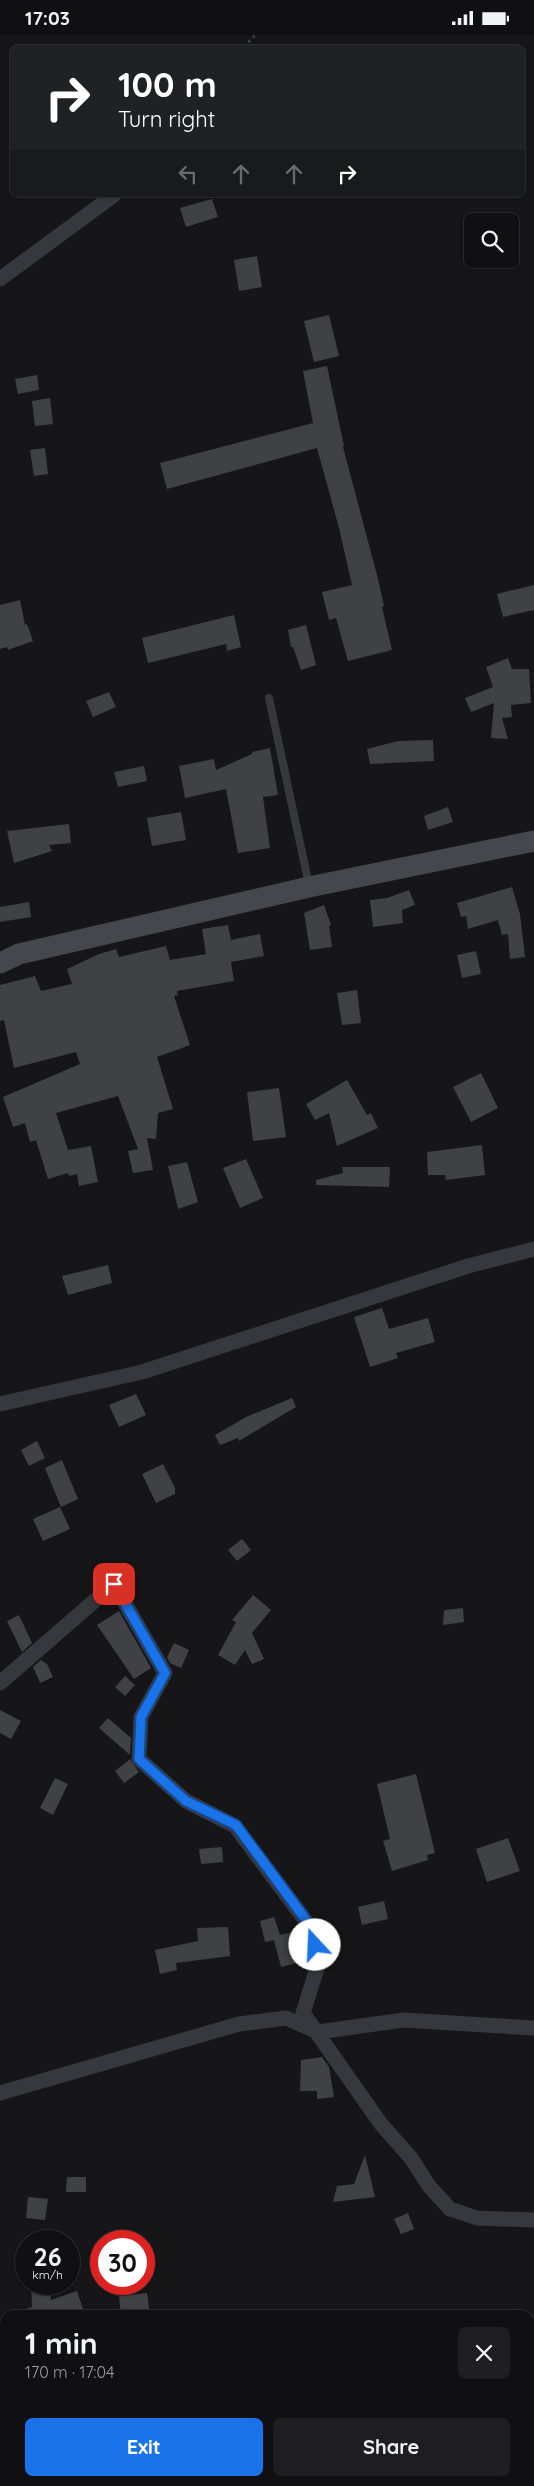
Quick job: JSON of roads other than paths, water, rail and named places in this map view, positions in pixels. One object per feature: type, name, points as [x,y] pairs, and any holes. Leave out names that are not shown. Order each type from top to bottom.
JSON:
[{"type":"main road","points":[[6,957],[309,887],[534,841]]},
{"type":"street","points":[[0,279],[111,197]]},
{"type":"street","points":[[0,1404],[142,1372],[468,1266],[534,1249]]},
{"type":"street","points":[[0,1683],[114,1584],[165,1673],[141,1717],[139,1759],[186,1801],[236,1825],[312,1928],[319,1962],[303,2013],[381,2124],[450,2209],[477,2218],[534,2220]]},
{"type":"street","points":[[0,2093],[239,2024],[286,2018],[318,2032],[404,2020],[534,2028]]},
{"type":"lane","points":[[269,698],[309,887]]}]
